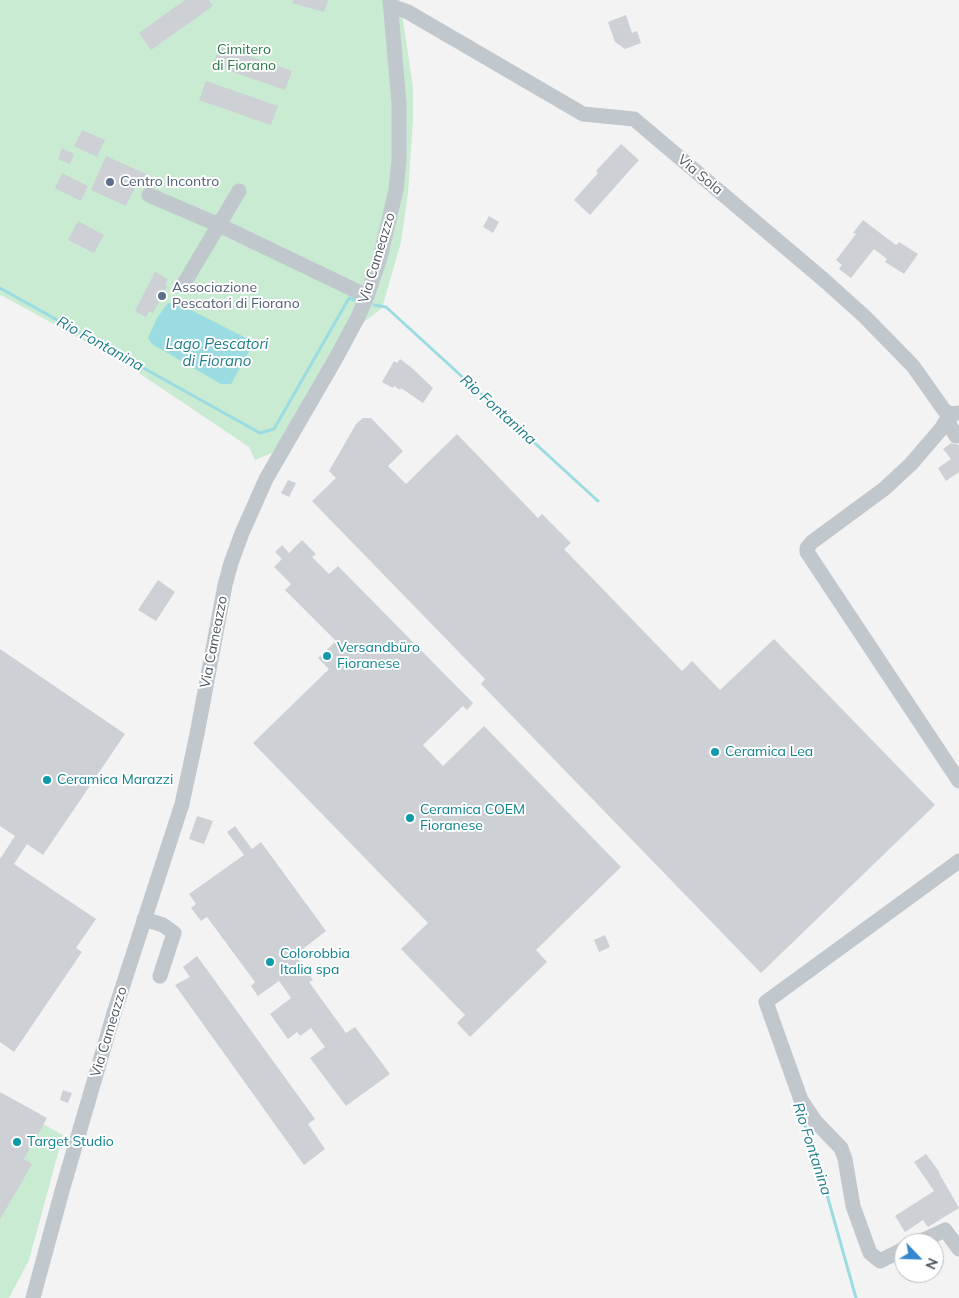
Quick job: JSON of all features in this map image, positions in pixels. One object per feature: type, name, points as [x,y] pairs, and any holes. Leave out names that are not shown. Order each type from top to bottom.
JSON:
[{"type":"street","name":"Via Cameazzo","points":[[33,1298],[62,1191],[144,919],[182,804],[225,586],[234,556],[266,479],[336,358],[367,296],[380,258],[396,190],[398,167],[400,103],[391,5]]},
{"type":"street","name":"Via Sola","points":[[391,5],[408,12],[584,114],[634,119],[864,316],[913,366],[944,410],[954,414]]},
{"type":"street","points":[[185,282],[239,190]]},
{"type":"street","points":[[149,195],[219,225],[367,296]]},
{"type":"street","points":[[954,414],[949,424],[956,436]]},
{"type":"street","points":[[954,414],[911,464],[884,489],[812,542],[807,548],[807,552],[959,781]]},
{"type":"street","points":[[894,1254],[880,1261],[870,1253],[853,1206],[845,1159],[841,1148],[808,1112],[766,1002],[959,861]]},
{"type":"street","points":[[144,919],[163,926],[174,933],[160,976]]},
{"type":"street","points":[[939,1233],[945,1230],[959,1249]]},
{"type":"green space","name":"Cimitero di Fiorano","points":[[0,0],[400,0],[413,87],[413,120],[408,193],[401,242],[382,308],[351,332],[286,447],[255,460],[249,447],[121,361],[0,296]]},
{"type":"green space","points":[[43,1124],[63,1135],[29,1260],[9,1298],[0,1298],[0,1220],[31,1164],[24,1159]]},
{"type":"water","name":"Lago Pescatori di Fiorano","points":[[175,302],[248,339],[252,346],[231,384],[221,384],[152,344],[148,338],[157,318],[168,303]]},
{"type":"building","points":[[185,0],[209,0],[213,6],[151,50],[139,33]]},
{"type":"building","points":[[293,0],[328,0],[324,12],[292,3]]},
{"type":"building","points":[[626,15],[632,33],[637,31],[641,43],[625,49],[615,42],[608,22]]},
{"type":"building","points":[[220,46],[292,71],[285,90],[213,65]]},
{"type":"building","points":[[206,81],[278,106],[271,125],[199,100]]},
{"type":"building","points":[[82,130],[105,140],[97,157],[74,146]]},
{"type":"building","points":[[621,144],[639,160],[590,215],[574,200],[598,173],[596,171]]},
{"type":"building","points":[[62,148],[74,154],[70,164],[58,159]]},
{"type":"building","name":"Centro Incontro","points":[[106,156],[146,174],[141,185],[137,183],[126,206],[91,190]]},
{"type":"building","points":[[62,173],[88,186],[81,201],[55,188]]},
{"type":"building","points":[[489,216],[499,222],[493,233],[483,227]]},
{"type":"building","points":[[863,220],[896,245],[899,242],[918,254],[904,274],[885,262],[887,259],[874,249],[851,278],[839,269],[842,265],[836,260],[856,234],[853,233]]},
{"type":"building","points":[[78,221],[104,235],[94,253],[68,240]]},
{"type":"building","name":"Associazione Pescatori di Fiorano","points":[[155,272],[168,279],[165,285],[167,286],[153,313],[149,311],[146,317],[135,311]]},
{"type":"building","points":[[400,359],[433,388],[423,403],[401,388],[400,390],[394,386],[393,388],[382,382],[394,361],[397,363]]},
{"type":"building","name":"Ceramica Lea","points":[[363,418],[371,418],[403,451],[388,466],[406,484],[457,434],[538,518],[542,514],[571,543],[564,549],[682,671],[692,661],[720,690],[774,639],[935,805],[761,973],[481,684],[485,679],[312,501],[336,478],[329,471],[356,424]]},
{"type":"building","points":[[951,443],[959,445],[959,472],[946,481],[938,468],[951,459],[943,449]]},
{"type":"building","points":[[288,480],[296,483],[289,497],[281,493]]},
{"type":"building","points":[[302,540],[316,554],[312,557],[329,574],[338,566],[473,703],[467,710],[463,706],[423,745],[443,766],[484,726],[621,867],[536,950],[547,962],[470,1037],[457,1023],[465,1015],[401,949],[428,923],[253,743],[329,669],[318,658],[336,641],[285,590],[291,584],[274,567],[282,559],[275,552],[282,545],[289,553]]},
{"type":"building","points":[[158,580],[175,592],[156,621],[138,610]]},
{"type":"building","points":[[0,649],[125,734],[43,855],[27,844],[14,864],[96,919],[76,948],[82,952],[14,1052],[0,1042],[0,859],[15,836],[0,826]]},
{"type":"building","points":[[197,816],[213,821],[204,844],[189,839]]},
{"type":"building","name":"Colorobbia Italia spa","points":[[235,826],[252,849],[261,842],[326,931],[295,955],[313,980],[309,982],[346,1033],[355,1027],[390,1074],[346,1106],[310,1058],[325,1047],[311,1028],[300,1036],[297,1032],[288,1039],[270,1014],[291,998],[279,981],[258,996],[251,986],[255,982],[207,917],[201,921],[191,908],[196,904],[189,894],[244,855],[227,832]]},
{"type":"building","points":[[605,935],[610,947],[599,952],[594,940]]},
{"type":"building","points":[[197,956],[315,1119],[308,1124],[325,1149],[304,1165],[175,985],[190,977],[183,967]]},
{"type":"building","points":[[63,1090],[72,1093],[68,1103],[60,1100]]},
{"type":"building","name":"Target Studio","points":[[0,1092],[47,1118],[24,1159],[32,1164],[0,1220]]},
{"type":"building","points":[[926,1154],[940,1173],[959,1208],[928,1227],[923,1220],[905,1232],[895,1216],[934,1191],[914,1162]]},
{"type":"waterway","name":"Rio Fontanina","points":[[0,288],[260,433],[274,429],[349,298],[354,300]]},
{"type":"waterway","name":"Rio Fontanina","points":[[374,305],[386,307],[598,501]]},
{"type":"waterway","name":"Rio Fontanina","points":[[799,1110],[815,1152],[856,1298]]},
{"type":"place","name":"Centro Incontro","points":[[110,182]]},
{"type":"place","name":"Associazione Pescatori di Fiorano","points":[[162,296]]},
{"type":"place","name":"Versandbüro Fioranese","points":[[327,656]]},
{"type":"place","name":"Ceramica Lea","points":[[715,752]]},
{"type":"place","name":"Ceramica Marazzi","points":[[47,780]]},
{"type":"place","name":"Ceramica COEM Fioranese","points":[[410,818]]},
{"type":"place","name":"Colorobbia Italia spa","points":[[270,962]]},
{"type":"place","name":"Target Studio","points":[[17,1142]]}]
